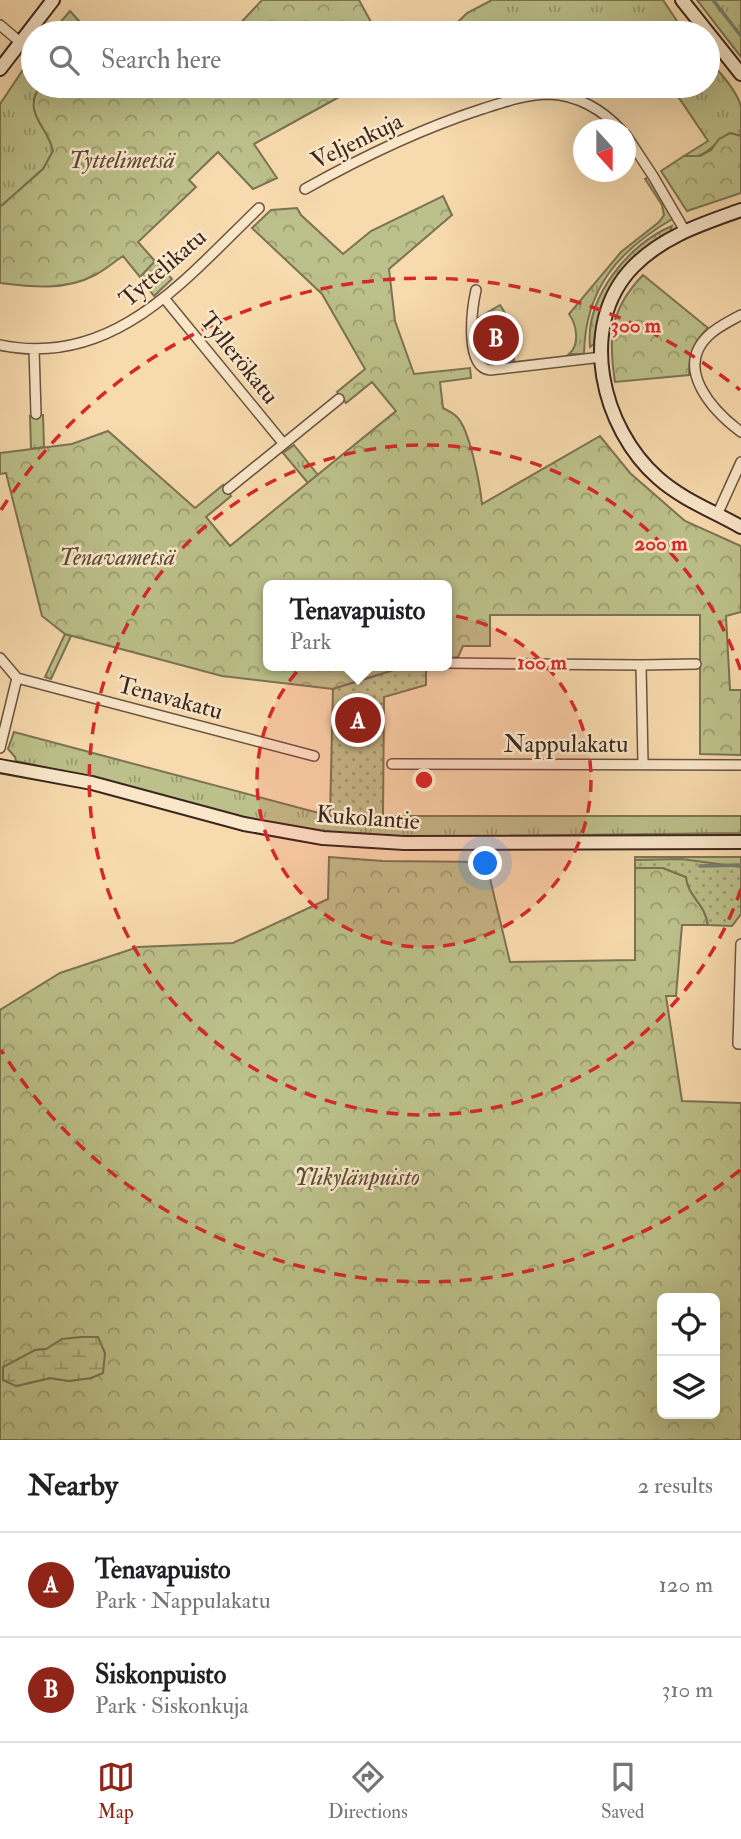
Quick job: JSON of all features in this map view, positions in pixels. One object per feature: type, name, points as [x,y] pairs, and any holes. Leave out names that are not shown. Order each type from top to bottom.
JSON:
[{"type":"street","points":[[36,21],[53,0]]},
{"type":"street","points":[[682,0],[699,21]]},
{"type":"street","points":[[0,25],[20,42],[0,69]]},
{"type":"street","points":[[720,48],[741,74]]},
{"type":"street","name":"Veljenkuja","points":[[305,189],[354,161],[412,135],[454,118],[520,98]]},
{"type":"street","name":"Veljenkuja","points":[[569,98],[603,113],[609,119]]},
{"type":"street","points":[[636,151],[685,231]]},
{"type":"street","name":"Tyttelikatu","points":[[0,345],[34,349],[64,347],[105,335],[134,321],[164,298],[259,208]]},
{"type":"street","points":[[741,210],[685,231],[653,250],[632,268],[615,293],[607,315],[601,357],[608,399],[615,419],[636,454],[658,478],[684,498],[741,527]]},
{"type":"street","points":[[476,290],[470,313],[474,353],[481,368],[490,370],[601,357]]},
{"type":"street","name":"Tyllerökatu","points":[[164,298],[283,443]]},
{"type":"street","points":[[741,315],[705,338],[695,359],[695,369],[703,394],[720,414],[741,432]]},
{"type":"street","points":[[34,349],[36,414]]},
{"type":"street","points":[[228,489],[339,399]]},
{"type":"street","points":[[717,515],[741,462]]},
{"type":"street","points":[[0,660],[17,678],[0,748]]},
{"type":"street","points":[[452,663],[696,664]]},
{"type":"street","points":[[641,665],[643,763]]},
{"type":"street","name":"Tenavakatu","points":[[17,678],[314,756]]},
{"type":"street","name":"Nappulakatu","points":[[392,764],[741,765]]},
{"type":"street","name":"Kukolantie","points":[[0,766],[93,783],[276,831],[323,838],[404,843],[741,842]]},
{"type":"street","points":[[741,944],[738,1044],[741,1044]]},
{"type":"green space","points":[[262,0],[359,0],[370,21],[242,21]]},
{"type":"green space","points":[[492,0],[663,0],[677,21],[459,21],[467,13]]},
{"type":"green space","points":[[697,0],[741,0],[741,57],[720,30],[720,21],[713,21]]},
{"type":"green space","points":[[70,11],[79,21],[61,21]]},
{"type":"green space","points":[[21,73],[21,98],[35,98],[35,112],[53,151],[43,169],[0,207],[0,104]]},
{"type":"green space","points":[[720,73],[739,101],[741,136],[730,133],[698,156],[684,156],[708,141],[679,98],[720,98]]},
{"type":"green space","name":"Tyttelimetsä","points":[[35,98],[337,98],[254,144],[277,178],[253,189],[218,152],[189,180],[196,187],[138,242],[155,261],[140,277],[123,256],[95,275],[60,286],[0,283],[0,207],[43,169],[53,151],[38,120]]},
{"type":"green space","points":[[730,133],[741,136],[741,193],[687,211],[661,171],[684,156],[700,156],[711,150],[719,139]]},
{"type":"green space","points":[[649,177],[674,218],[637,243],[609,273],[598,290],[591,309],[584,354],[569,354],[575,346],[576,335],[569,314],[621,252],[664,215],[662,205],[645,179]]},
{"type":"green space","name":"Tenavametsä","points":[[443,196],[452,215],[389,269],[395,321],[414,374],[470,368],[471,378],[440,382],[443,408],[457,417],[466,433],[477,472],[482,504],[600,436],[630,473],[685,521],[741,546],[741,612],[726,616],[730,690],[741,690],[741,755],[700,754],[700,615],[490,615],[490,646],[463,646],[458,657],[452,658],[452,580],[263,580],[263,671],[391,671],[333,689],[222,676],[65,634],[42,616],[6,473],[0,474],[0,453],[72,444],[108,431],[195,508],[223,485],[231,496],[206,517],[230,546],[396,411],[372,382],[346,403],[337,392],[365,369],[322,294],[252,228],[271,210],[297,208],[301,215],[343,254],[371,231]]},
{"type":"green space","points":[[672,226],[670,232],[640,254],[617,279],[602,308],[594,344],[590,347],[590,328],[595,310],[613,275],[625,259],[640,246]]},
{"type":"green space","points":[[155,261],[172,279],[154,296],[140,277]]},
{"type":"green space","points":[[643,275],[708,328],[693,349],[689,375],[615,382],[612,351],[614,324],[624,300]]},
{"type":"green space","points":[[500,305],[510,321],[514,360],[489,363],[482,358],[478,318]]},
{"type":"green space","points":[[43,415],[44,447],[31,449],[30,416]]},
{"type":"green space","points":[[294,445],[318,475],[308,483],[283,453]]},
{"type":"green space","points":[[65,634],[71,636],[51,679],[45,677]]},
{"type":"green space","points":[[391,671],[426,671],[426,685],[384,697],[383,815],[330,816],[333,689]]},
{"type":"green space","points":[[14,732],[330,816],[741,816],[741,833],[402,837],[303,830],[244,818],[99,779],[16,761],[8,749]]},
{"type":"green space","name":"Ylikylänpuisto","points":[[329,857],[383,861],[486,862],[510,962],[635,960],[635,868],[663,868],[686,877],[690,890],[704,911],[708,925],[682,925],[676,996],[666,996],[682,1101],[741,1103],[741,1440],[0,1440],[0,1010],[60,973],[138,947],[233,943],[328,899]],"holes":[[[46,1349],[103,1367],[103,1372],[91,1378],[69,1381],[50,1378],[17,1386],[35,1350]]]},
{"type":"green space","points":[[635,857],[741,857],[741,889],[635,861]]},
{"type":"green space","points":[[681,859],[741,867],[741,914],[732,926],[708,925],[704,911],[690,890],[686,877],[663,868],[635,868],[635,860]]},
{"type":"green space","points":[[98,1337],[105,1353],[103,1373],[91,1378],[69,1381],[50,1378],[16,1386],[3,1380],[3,1367],[35,1350],[46,1349],[62,1339]]},
{"type":"waterway","points":[[713,0],[741,36]]},
{"type":"waterway","points":[[700,866],[741,865]]},
{"type":"place","name":"Siskonpuisto","points":[[496,338]]},
{"type":"place","name":"Tenavapuisto","points":[[358,720]]}]
